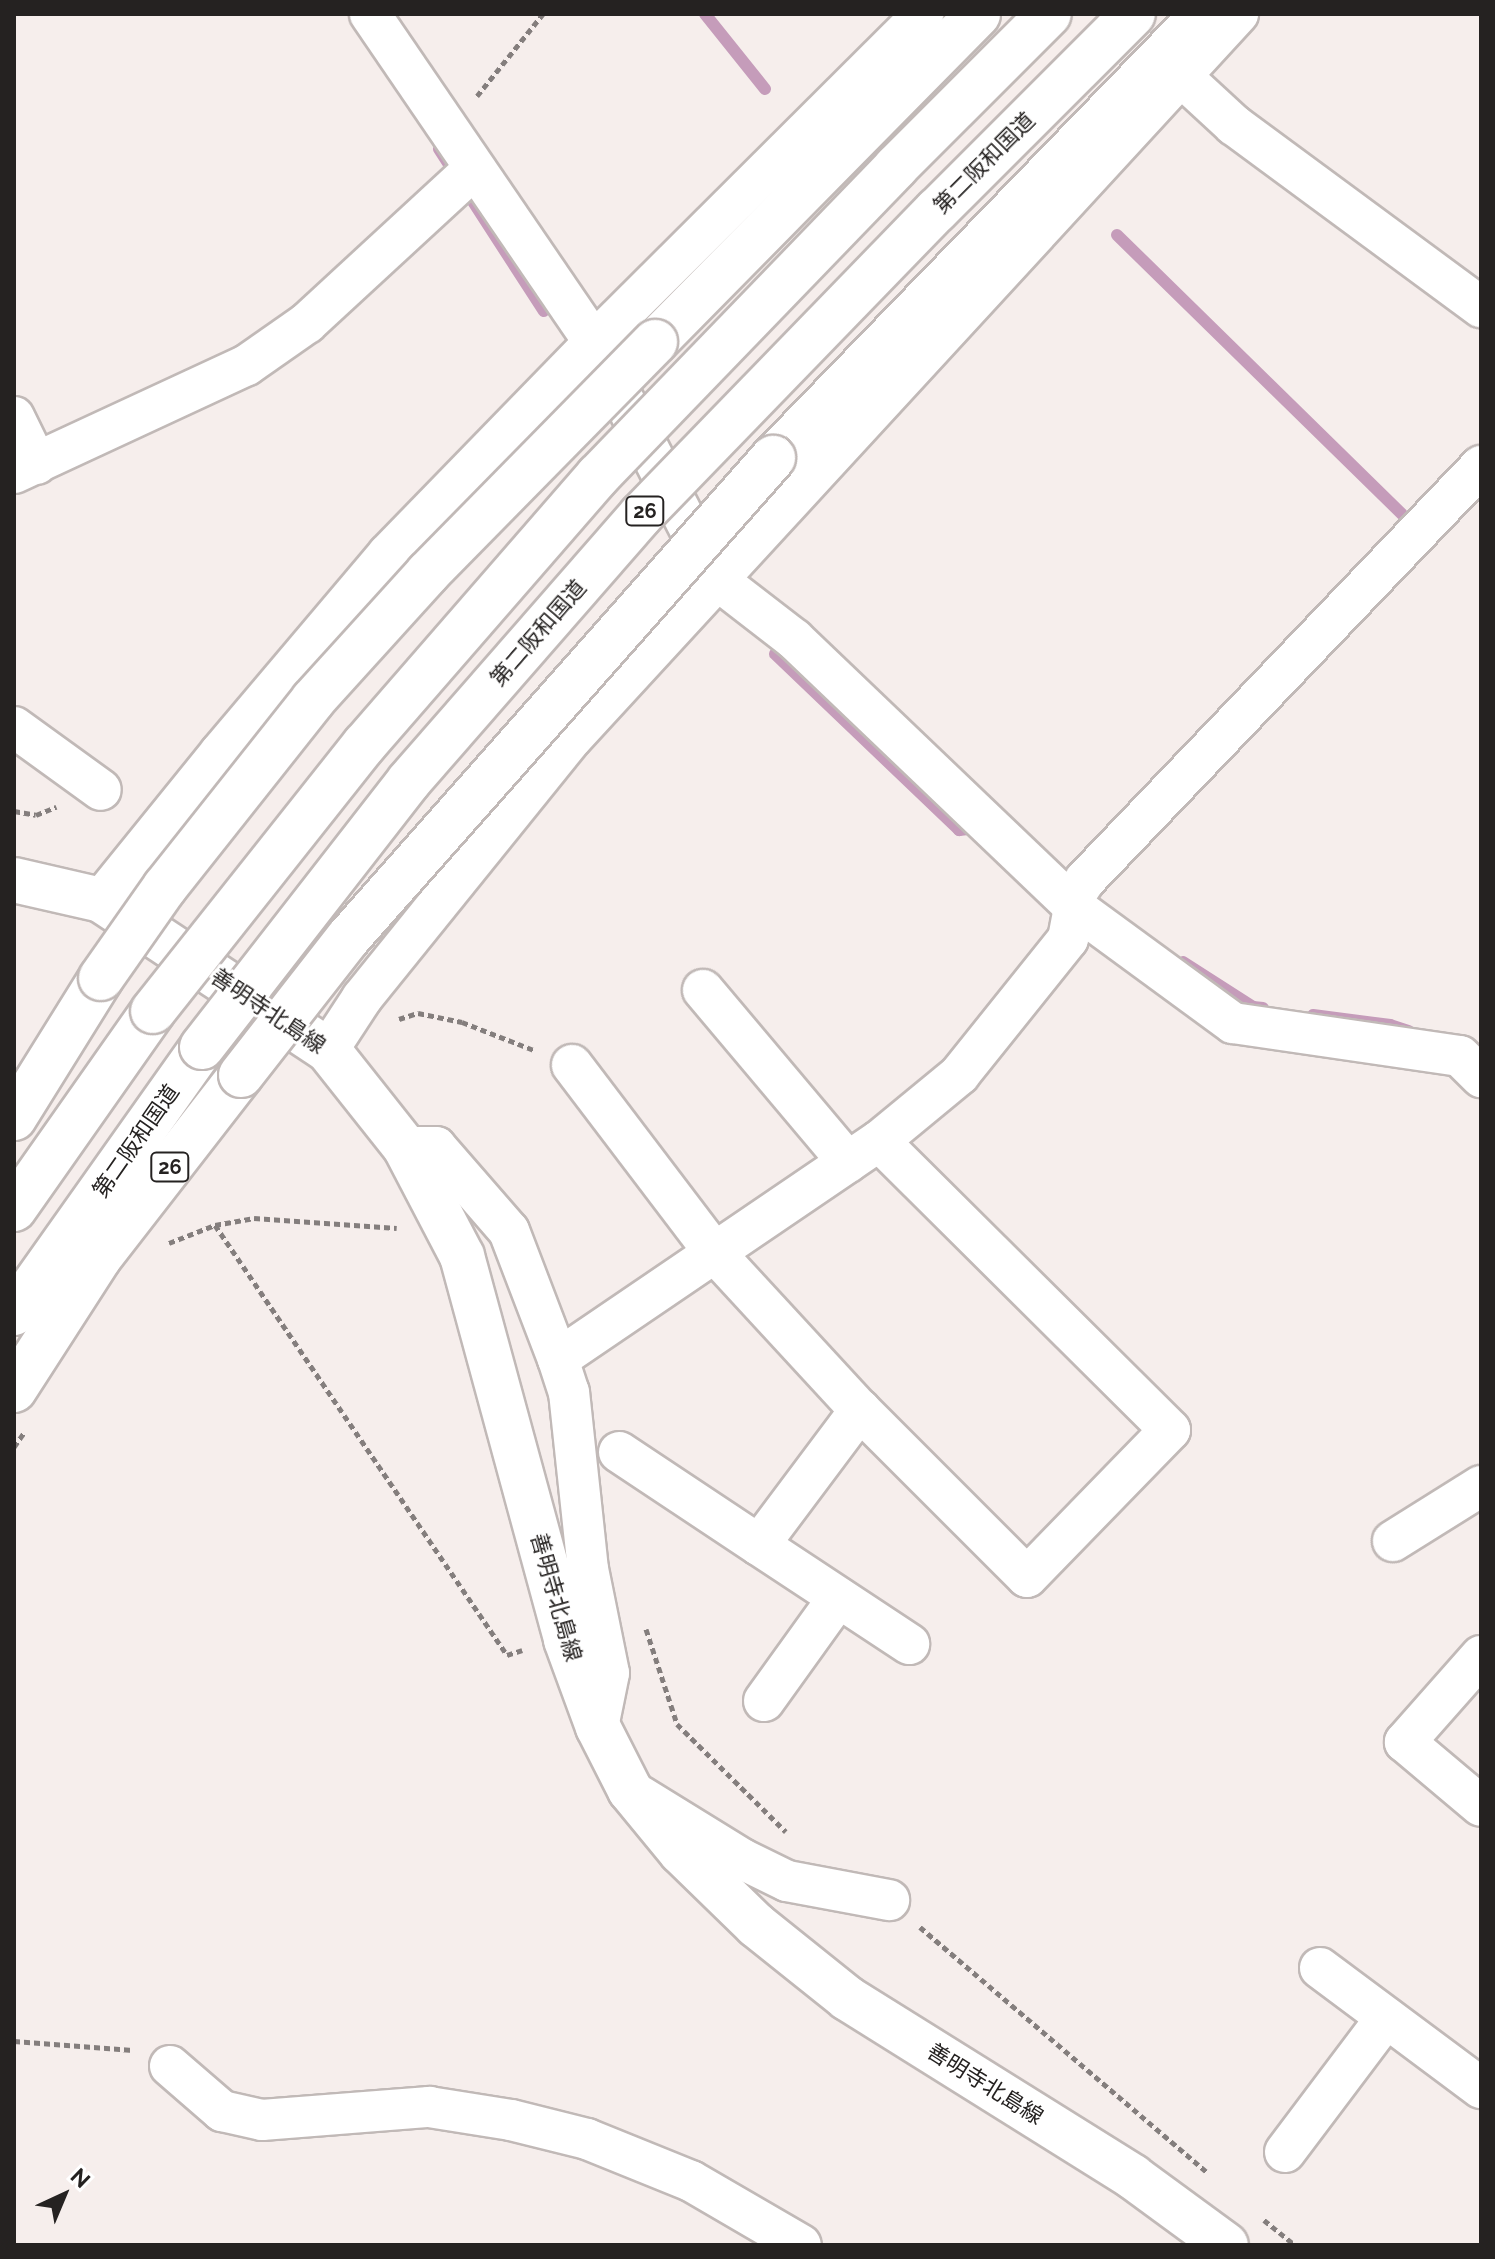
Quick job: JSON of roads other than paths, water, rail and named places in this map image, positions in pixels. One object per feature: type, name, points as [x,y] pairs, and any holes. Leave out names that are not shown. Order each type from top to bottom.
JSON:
[{"type":"main road","points":[[14,1118],[101,978],[165,887],[313,700],[428,573],[978,14]]},
{"type":"main road","name":"26","points":[[17,1205],[153,1011],[373,734],[598,476],[896,167],[1049,14]]},
{"type":"main road","name":"第二阪和国道","points":[[14,1313],[84,1247],[202,1047],[409,781],[641,515],[937,210],[1133,14]]},
{"type":"main road","name":"26","points":[[14,1390],[84,1247],[241,1075],[349,937],[773,458],[1203,14]]},
{"type":"main road","name":"善明寺北島線","points":[[14,880],[101,900],[328,1050],[405,1147],[462,1256],[566,1640],[598,1727],[630,1790],[681,1852],[756,1925],[847,1998],[1133,2177],[1226,2245]]},
{"type":"street","points":[[370,14],[448,131],[464,178],[594,342],[715,578],[794,639],[1078,892],[1233,1023],[1460,1056],[1481,1077]]},
{"type":"street","points":[[101,900],[388,554],[594,342],[923,14]]},
{"type":"street","points":[[328,1050],[362,998],[572,738],[715,578],[1238,14]]},
{"type":"street","points":[[1182,77],[1234,125],[1481,307]]},
{"type":"street","points":[[14,417],[26,468],[247,365],[307,323],[464,178]]},
{"type":"street","points":[[558,1359],[864,1152],[959,1075],[1068,939],[1078,892],[1481,466]]},
{"type":"street","points":[[14,727],[101,790]]},
{"type":"street","points":[[572,1065],[714,1252],[860,1410],[1027,1577],[1170,1430],[864,1152],[703,990]]},
{"type":"street","points":[[405,1147],[436,1147],[509,1231],[569,1392],[588,1569],[609,1673],[598,1727]]},
{"type":"street","points":[[759,1545],[860,1410]]},
{"type":"street","points":[[619,1452],[909,1644]]},
{"type":"street","points":[[1393,1541],[1481,1486]]},
{"type":"street","points":[[764,1701],[838,1598]]},
{"type":"street","points":[[1481,1656],[1405,1742],[1481,1806]]},
{"type":"street","points":[[630,1790],[742,1859],[787,1881],[889,1900]]},
{"type":"street","points":[[1320,1968],[1481,2088]]},
{"type":"street","points":[[1285,2152],[1386,2018]]},
{"type":"street","points":[[170,2066],[222,2111],[262,2120],[429,2107],[511,2120],[587,2139],[691,2181],[801,2245]]},
{"type":"waterway","points":[[705,14],[765,89]]},
{"type":"waterway","points":[[439,149],[544,311]]},
{"type":"waterway","points":[[1117,235],[1402,514]]},
{"type":"waterway","points":[[775,654],[959,830],[968,829]]},
{"type":"waterway","points":[[1183,962],[1253,1007],[1263,1008]]},
{"type":"waterway","points":[[1313,1015],[1390,1025],[1409,1031]]}]
